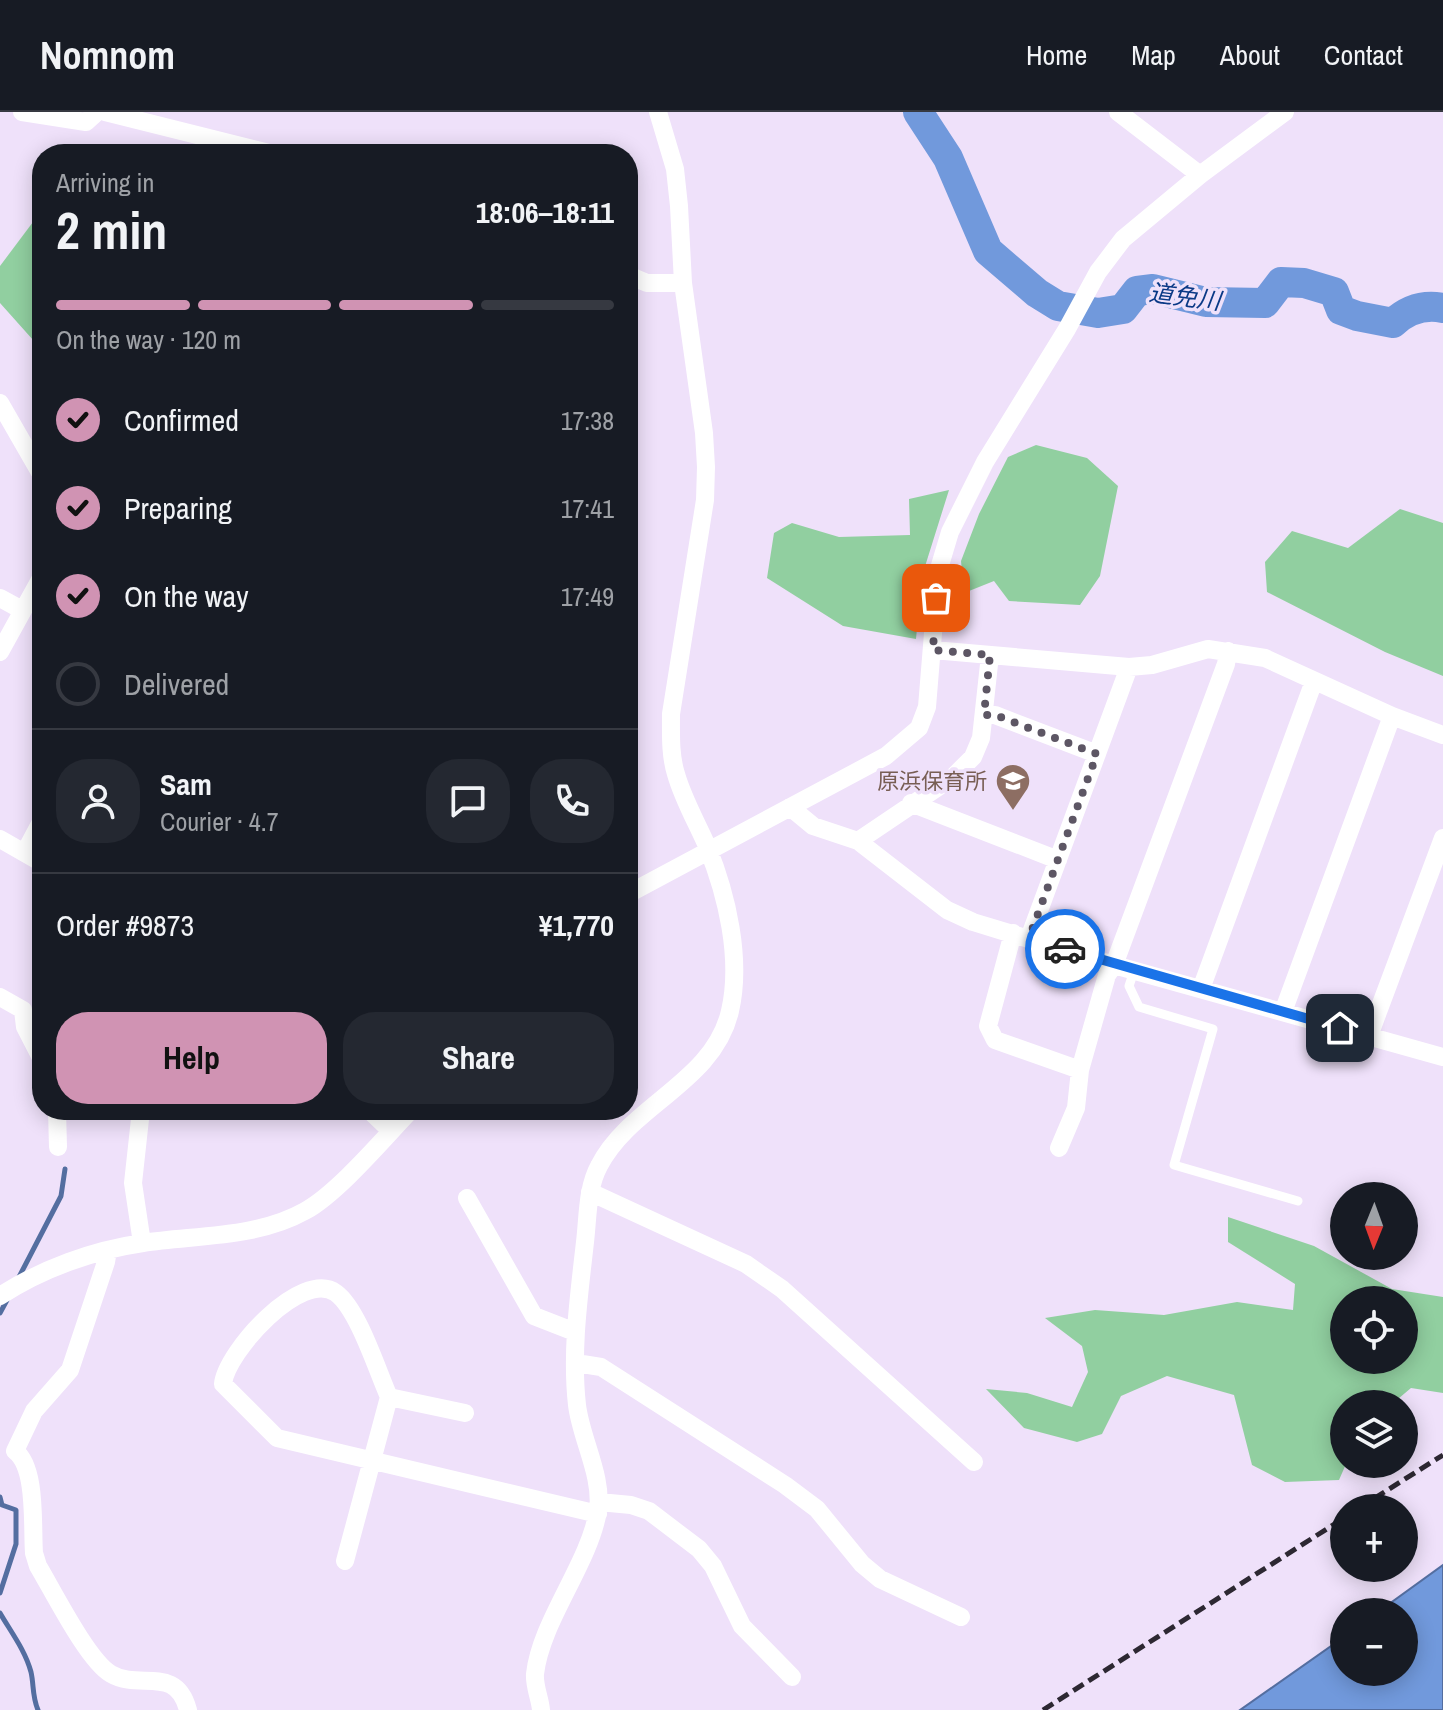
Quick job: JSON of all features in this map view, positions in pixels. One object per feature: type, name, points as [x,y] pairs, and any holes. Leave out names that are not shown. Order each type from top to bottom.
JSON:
[{"type":"street","points":[[22,112],[86,122],[97,112]]},
{"type":"street","points":[[105,112],[233,144]]},
{"type":"street","points":[[541,1710],[535,1678],[539,1654],[598,1508],[577,1406],[575,1332],[590,1192],[598,1168],[611,1146],[693,1071],[719,1041],[730,1011],[733,963],[727,900],[676,775],[671,749],[671,714],[705,500],[706,467],[683,283],[675,169],[658,112]]},
{"type":"street","points":[[1118,112],[1200,175]]},
{"type":"street","points":[[638,888],[886,756],[919,728],[927,707],[938,572],[950,532],[985,462],[1106,261],[1123,239],[1200,175],[1285,112]]},
{"type":"street","points":[[638,279],[647,283],[683,283]]},
{"type":"street","points":[[2,412],[32,460]]},
{"type":"street","points":[[0,652],[32,593]]},
{"type":"street","points":[[0,598],[22,610]]},
{"type":"street","points":[[933,650],[1129,667],[1152,665],[1208,649],[1228,651],[1265,658],[1392,716],[1443,735]]},
{"type":"street","points":[[1059,1148],[1076,1108],[1080,1070],[1107,975],[1114,965],[1226,664],[1228,651]]},
{"type":"street","points":[[858,841],[953,777],[973,757],[981,738],[990,655]]},
{"type":"street","points":[[1080,1070],[995,1040],[988,1026],[1021,936],[1058,860],[1129,667]]},
{"type":"street","points":[[1201,989],[1314,681]]},
{"type":"street","points":[[984,715],[995,715],[1097,754]]},
{"type":"street","points":[[1283,1012],[1392,716]]},
{"type":"street","points":[[911,803],[1058,860]]},
{"type":"street","points":[[790,807],[813,826],[858,841],[947,910],[973,922],[1134,971],[1443,1057]]},
{"type":"street","points":[[1369,1036],[1443,838]]},
{"type":"street","points":[[0,839],[32,857]]},
{"type":"street","points":[[25,852],[32,839]]},
{"type":"street","points":[[0,997],[23,1010],[25,1027],[32,1041]]},
{"type":"street","points":[[57,1120],[58,1147]]},
{"type":"street","points":[[140,1120],[133,1183],[142,1243]]},
{"type":"street","points":[[379,1120],[391,1131]]},
{"type":"street","points":[[0,1296],[15,1286],[108,1250],[274,1224],[306,1211],[331,1191],[401,1120]]},
{"type":"street","points":[[590,1192],[746,1264],[782,1289],[974,1462]]},
{"type":"street","points":[[467,1198],[534,1316],[575,1332]]},
{"type":"street","points":[[108,1250],[70,1370],[34,1411],[15,1451],[23,1457],[30,1475],[34,1553],[38,1566],[96,1662],[111,1674],[127,1680],[154,1679],[172,1685],[185,1696],[188,1710]]},
{"type":"street","points":[[345,1561],[371,1460],[389,1397],[350,1306],[334,1291],[318,1287],[299,1294],[253,1330],[224,1374],[223,1384],[277,1438],[371,1460],[598,1508],[631,1505],[649,1511],[699,1549],[713,1566],[742,1626],[792,1677]]},
{"type":"street","points":[[576,1363],[601,1367],[785,1485],[817,1509],[862,1564],[880,1579],[961,1617]]},
{"type":"street","points":[[389,1397],[465,1413]]},
{"type":"lane","points":[[1134,971],[1129,986],[1139,1007],[1213,1029],[1174,1165],[1298,1201]]},
{"type":"green space","points":[[32,223],[32,339],[0,303],[0,266]]},
{"type":"green space","points":[[1036,445],[1087,458],[1118,486],[1100,576],[1080,605],[1009,601],[994,581],[964,593],[961,561],[979,514],[1008,457]]},
{"type":"green space","points":[[949,490],[922,576],[916,639],[843,626],[767,578],[774,533],[792,523],[839,537],[910,535],[909,499]]},
{"type":"green space","points":[[1400,509],[1443,523],[1443,676],[1385,652],[1267,592],[1265,562],[1292,531],[1348,548]]},
{"type":"green space","points":[[1228,1217],[1314,1246],[1330,1255],[1330,1270],[1358,1270],[1387,1286],[1330,1286],[1330,1374],[1418,1374],[1418,1293],[1443,1297],[1443,1393],[1411,1388],[1330,1390],[1330,1478],[1339,1480],[1285,1482],[1252,1465],[1234,1395],[1167,1376],[1121,1396],[1102,1434],[1077,1442],[1024,1428],[986,1389],[1027,1393],[1072,1407],[1088,1372],[1082,1346],[1045,1318],[1095,1310],[1164,1315],[1237,1302],[1293,1310],[1295,1284],[1228,1242]]},
{"type":"water","points":[[1443,1565],[1443,1710],[1240,1710],[1330,1647],[1330,1686],[1418,1686],[1418,1598],[1397,1598]]},
{"type":"waterway","name":"道免川","points":[[918,112],[948,158],[988,251],[1037,293],[1058,306],[1098,313],[1123,309],[1137,291],[1153,289],[1206,302],[1265,303],[1281,282],[1304,283],[1334,292],[1341,310],[1393,323],[1416,309],[1443,308]]},
{"type":"waterway","points":[[19,1277],[61,1196],[65,1169]]},
{"type":"waterway","points":[[0,1313],[7,1300]]},
{"type":"waterway","points":[[0,1497],[2,1505],[16,1510],[16,1544],[0,1593]]},
{"type":"waterway","points":[[0,1613],[28,1664],[38,1710]]},
{"type":"railway","points":[[1381,1494],[1443,1455]]},
{"type":"railway","points":[[1043,1710],[1330,1527]]},
{"type":"way so far","points":[[936,598],[933,650],[990,655],[984,715],[995,715],[1097,754],[1029,938],[1065,949]]},
{"type":"place","name":"原浜保育所","points":[[1013,812]]},
{"type":"route","points":[[1065,949],[1340,1028]]}]
